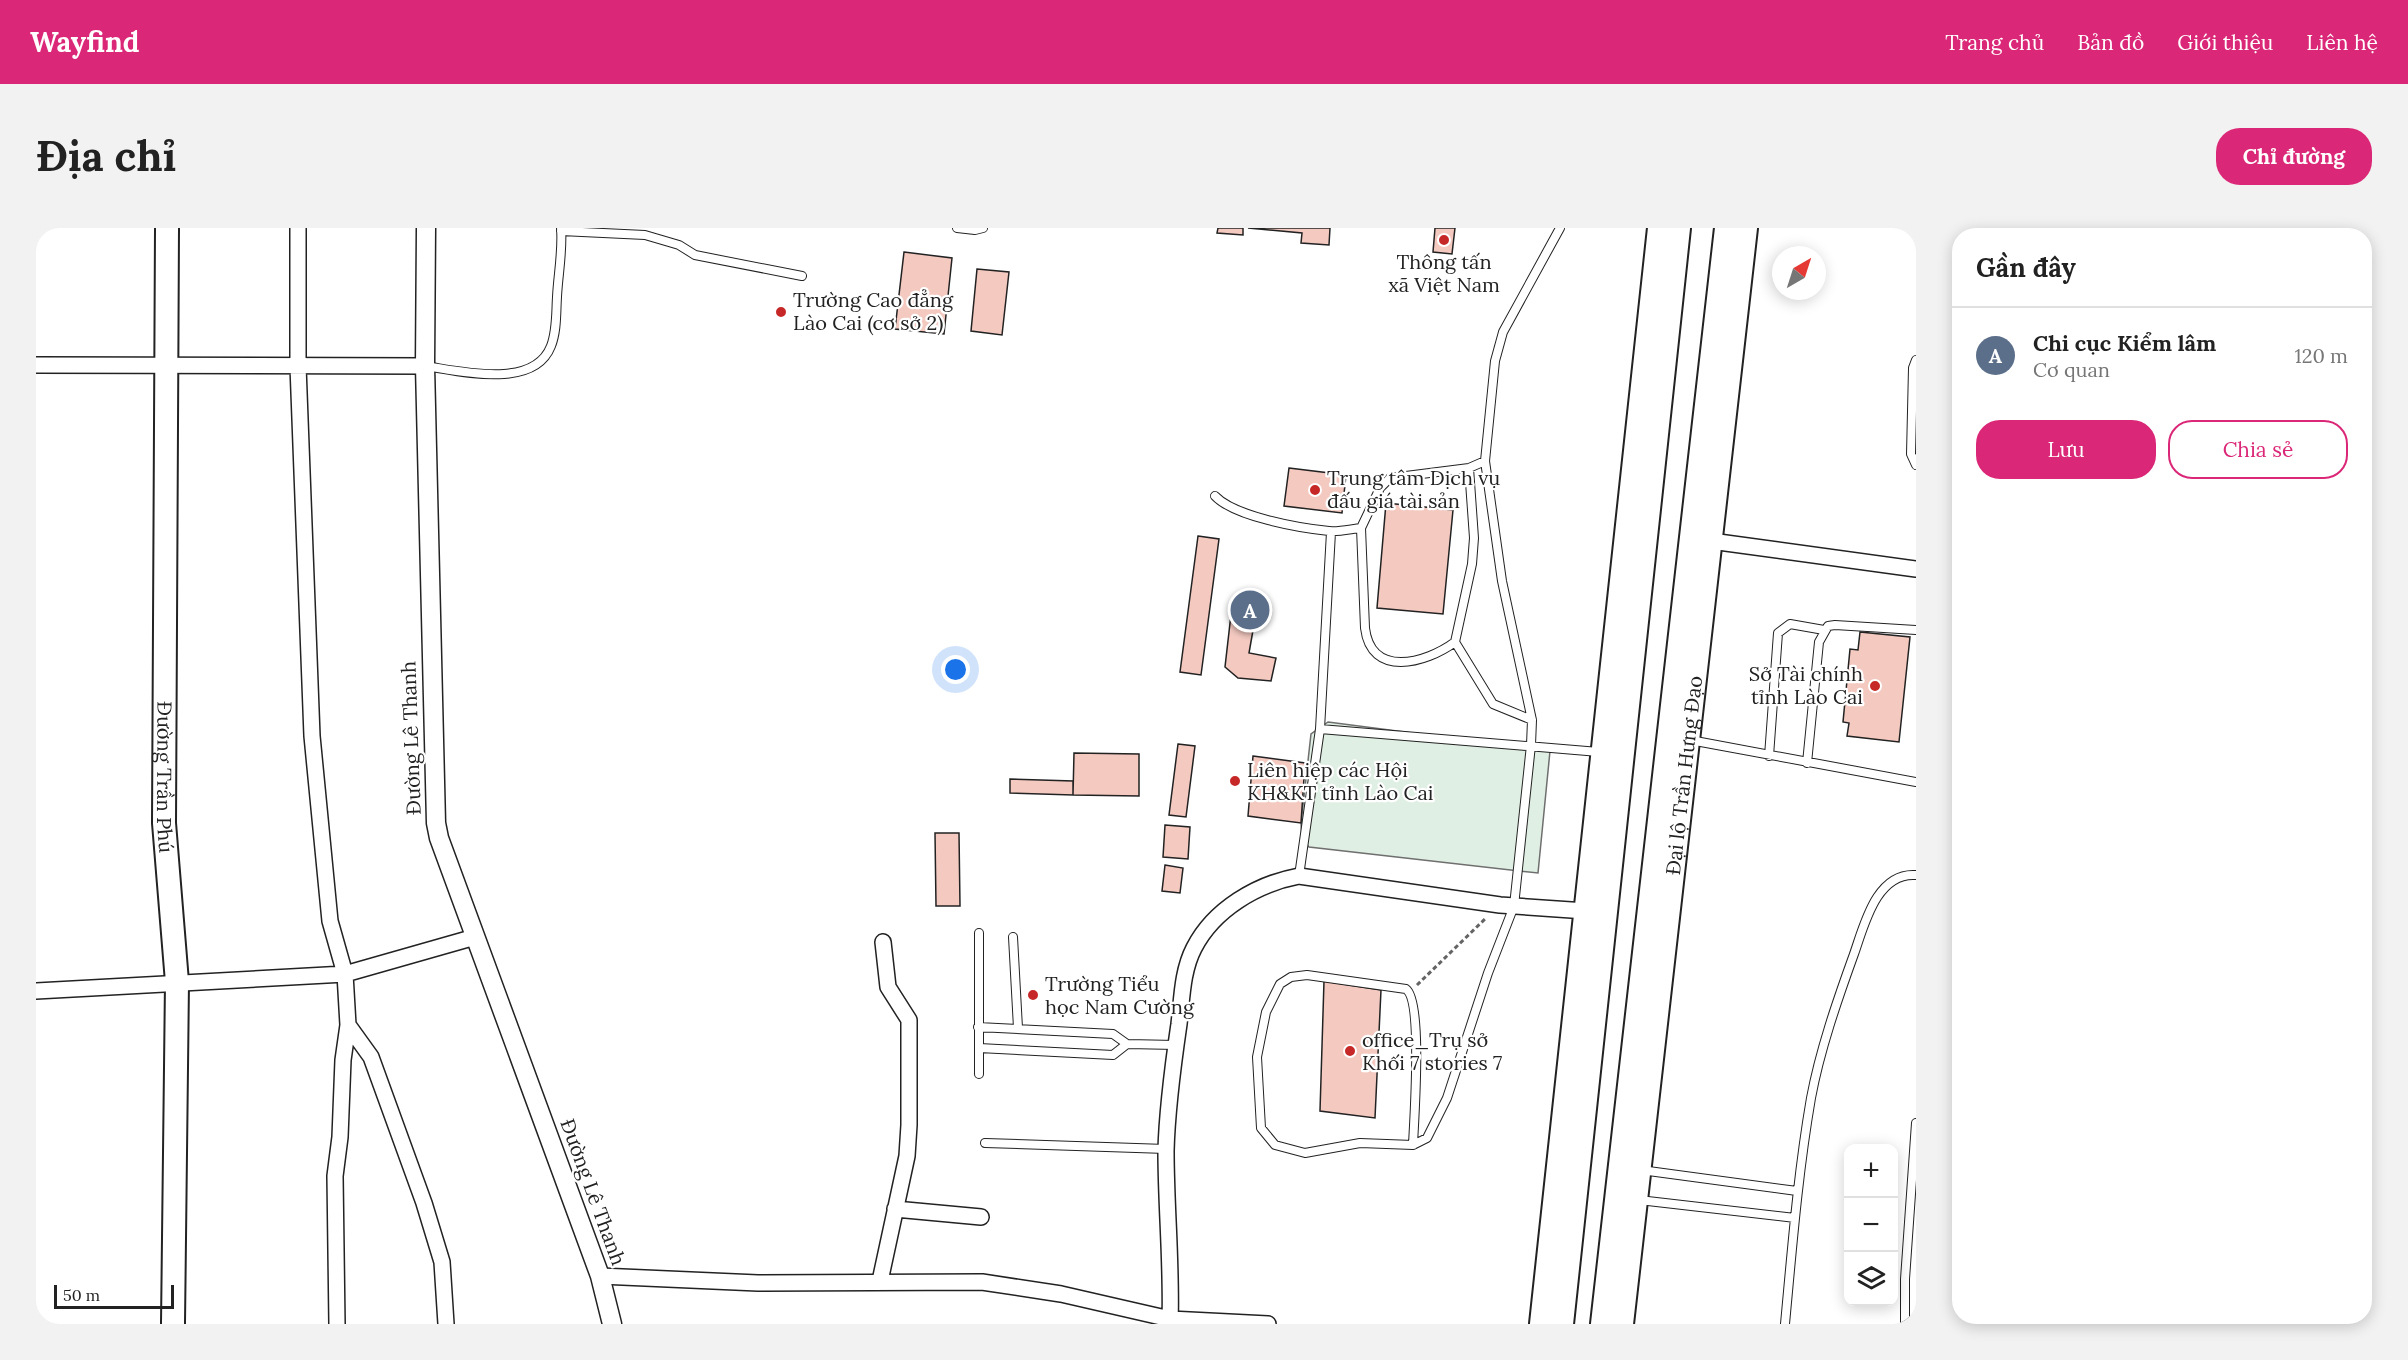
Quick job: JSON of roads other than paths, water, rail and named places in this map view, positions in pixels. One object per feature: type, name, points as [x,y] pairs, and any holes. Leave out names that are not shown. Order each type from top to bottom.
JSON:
[{"type":"main road","name":"Đường Trần Phú","points":[[166,228],[164,823],[177,982],[173,1324]]},
{"type":"main road","points":[[1541,1324],[1659,228]]},
{"type":"main road","points":[[1562,1324],[1679,228]]},
{"type":"main road","name":"Đại lộ Trần Hưng Đạo","points":[[1602,1324],[1726,228]]},
{"type":"main road","name":"Đại lộ Trần Hưng Đạo","points":[[1622,1324],[1746,228]]},
{"type":"street","points":[[298,228],[298,366],[312,736],[330,921],[345,974],[348,1025],[343,1060],[340,1137],[335,1176],[337,1324]]},
{"type":"street","name":"Đường Lê Thanh","points":[[426,228],[425,366],[434,806],[439,838],[600,1276],[612,1324]]},
{"type":"street","points":[[36,365],[164,368],[425,366]]},
{"type":"street","points":[[1711,541],[1916,569]]},
{"type":"street","points":[[1170,1321],[1166,1149],[1176,1045],[1187,967],[1201,936],[1227,909],[1255,890],[1277,880],[1299,876],[1507,905],[1586,911]]},
{"type":"street","points":[[36,991],[345,974],[475,937]]},
{"type":"street","points":[[880,1281],[907,1156],[909,1020],[888,987],[883,942]]},
{"type":"street","points":[[348,1025],[371,1056],[424,1203],[442,1262],[446,1324]]},
{"type":"street","points":[[895,1209],[981,1217]]},
{"type":"street","points":[[600,1276],[758,1283],[880,1281],[993,1284],[1061,1294],[1170,1321],[1268,1324]]},
{"type":"lane","points":[[957,228],[975,231],[983,228]]},
{"type":"lane","points":[[1413,1145],[1417,1056],[1413,998],[1410,992],[1400,987],[1307,975],[1291,977],[1280,984],[1269,1004],[1260,1036],[1257,1057],[1258,1118],[1261,1128],[1275,1145],[1305,1153],[1360,1143],[1413,1145],[1427,1138],[1447,1098],[1488,973],[1507,905],[1531,745],[1532,720],[1502,581],[1485,460],[1495,361],[1503,332],[1560,228]]},
{"type":"lane","points":[[425,366],[487,374],[514,374],[536,365],[545,358],[551,346],[555,327],[561,230],[645,235],[679,245],[696,255],[802,276]]},
{"type":"lane","points":[[1916,360],[1913,368],[1911,454],[1916,465]]},
{"type":"lane","points":[[1469,468],[1474,538],[1472,564],[1455,642],[1442,652],[1409,662],[1382,658],[1371,650],[1367,642],[1361,528],[1380,489],[1390,478],[1469,468],[1485,460]]},
{"type":"lane","points":[[1215,496],[1222,504],[1239,513],[1331,532],[1361,528]]},
{"type":"lane","points":[[1299,876],[1320,729],[1331,532]]},
{"type":"lane","points":[[1769,756],[1778,633],[1790,624],[1824,630],[1834,625],[1916,630]]},
{"type":"lane","points":[[1807,763],[1819,642],[1824,630]]},
{"type":"lane","points":[[1455,642],[1493,704],[1532,720]]},
{"type":"lane","points":[[1320,729],[1603,752]]},
{"type":"lane","points":[[1689,740],[1916,782]]},
{"type":"lane","points":[[1785,1324],[1797,1191],[1812,1097],[1822,1053],[1866,920],[1876,899],[1897,878],[1916,875]]},
{"type":"lane","points":[[979,933],[979,1074]]},
{"type":"lane","points":[[1013,937],[1018,1028]]},
{"type":"lane","points":[[978,1027],[1113,1034],[1127,1044],[1176,1045]]},
{"type":"lane","points":[[979,1048],[1113,1055],[1127,1044]]},
{"type":"lane","points":[[1905,1324],[1905,1279],[1916,1123]]},
{"type":"lane","points":[[985,1143],[1166,1149]]},
{"type":"lane","points":[[1640,1170],[1797,1191]]},
{"type":"lane","points":[[1636,1200],[1795,1218]]},
{"type":"place","name":"Thông tấn xã Việt Nam","points":[[1444,240]]},
{"type":"place","name":"Trường Cao đẳng Lào Cai (cơ sở 2)","points":[[781,312]]},
{"type":"place","name":"Trung tâm Dịch vụ đấu giá tài sản","points":[[1315,490]]},
{"type":"place","name":"Chi cục Kiểm lâm","points":[[1250,610]]},
{"type":"place","name":"Sở Tài chính tỉnh Lào Cai","points":[[1875,686]]},
{"type":"place","name":"Liên hiệp các Hội KH&KT tỉnh Lào Cai","points":[[1235,781]]},
{"type":"place","name":"Trường Tiểu học Nam Cường","points":[[1033,995]]},
{"type":"place","name":"office_Trụ sở Khối 7 stories 7","points":[[1350,1051]]}]
